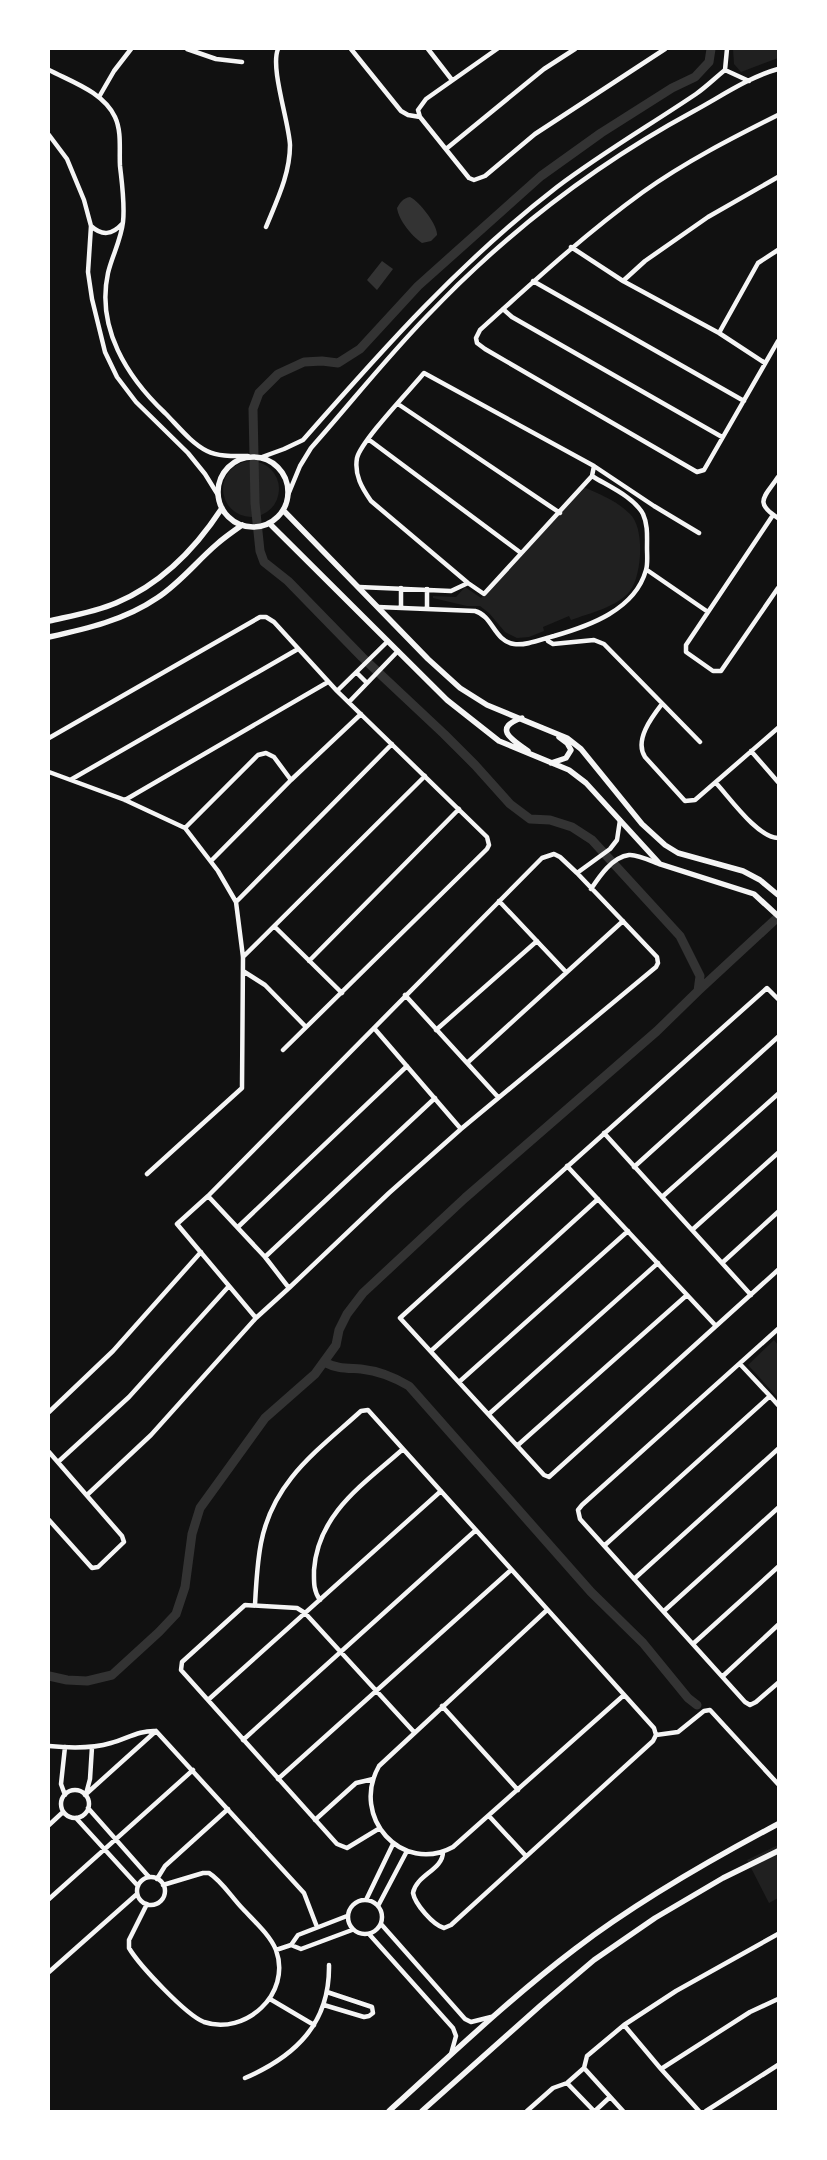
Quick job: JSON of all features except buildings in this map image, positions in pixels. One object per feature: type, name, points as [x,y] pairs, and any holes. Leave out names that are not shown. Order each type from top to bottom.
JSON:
[{"type":"street","points":[[99,97],[114,71],[131,49]]},
{"type":"street","points":[[187,49],[216,59],[242,62]]},
{"type":"street","points":[[266,226],[283,186],[290,144],[278,71],[276,53],[278,49]]},
{"type":"street","points":[[351,49],[401,111],[408,115],[420,117]]},
{"type":"street","points":[[428,49],[452,80]]},
{"type":"street","points":[[497,49],[452,80],[421,104],[418,110],[420,117],[469,178],[478,180],[535,134],[665,49]]},
{"type":"street","points":[[446,149],[544,68],[575,49]]},
{"type":"street","points":[[49,70],[99,97],[115,118],[120,144],[123,223],[108,273],[106,289],[108,324],[117,350],[130,372],[152,401],[207,452],[262,457],[303,440],[420,308],[505,230],[558,186],[619,143],[697,93],[725,70],[727,49]]},
{"type":"street","points":[[49,135],[67,159],[84,200],[91,226],[88,272],[92,299],[105,352],[117,377],[136,402],[188,453],[205,474],[218,496],[222,508],[230,519],[242,525],[256,527],[269,523],[283,510],[300,466],[311,448],[428,315],[513,235],[566,192],[669,124],[748,81],[778,69]]},
{"type":"street","points":[[725,70],[748,81]]},
{"type":"street","points":[[778,114],[722,144],[645,191],[571,247],[477,335],[477,343],[695,472],[704,470],[778,341]]},
{"type":"street","points":[[623,281],[645,261],[708,217],[778,177]]},
{"type":"street","points":[[91,226],[105,234],[114,231],[123,223]]},
{"type":"street","points":[[571,247],[623,281],[719,333],[765,363]]},
{"type":"street","points":[[719,333],[758,264],[778,250]]},
{"type":"street","points":[[533,281],[744,400]]},
{"type":"street","points":[[503,309],[512,317],[722,437]]},
{"type":"street","points":[[594,466],[592,476],[484,594],[468,583],[371,501],[362,487],[357,472],[357,457],[368,439],[424,373],[594,466],[699,533]]},
{"type":"street","points":[[398,404],[560,513]]},
{"type":"street","points":[[368,439],[521,553]]},
{"type":"street","points":[[218,496],[219,482],[225,470],[235,461],[248,456]]},
{"type":"street","points":[[262,457],[276,465],[286,478],[288,495]]},
{"type":"street","points":[[378,607],[427,608],[481,613],[499,636],[506,642],[515,645],[584,627],[616,610],[636,591],[647,570],[648,527],[643,514],[635,504],[592,476]]},
{"type":"street","points":[[778,476],[764,498],[763,505],[765,509],[778,518]]},
{"type":"street","points":[[49,621],[82,614],[116,603],[144,588],[175,564],[203,536],[222,508]]},
{"type":"street","points":[[283,510],[428,659],[460,688],[487,705],[568,738],[581,749],[642,824],[665,845],[678,853],[743,871],[760,880],[778,895]]},
{"type":"street","points":[[773,514],[686,645],[685,649],[689,656],[713,671],[717,672],[725,667],[778,588]]},
{"type":"street","points":[[269,523],[447,700],[499,742],[569,770],[586,783],[660,864]]},
{"type":"street","points":[[49,637],[112,620],[136,610],[157,598],[184,576],[217,544],[242,525]]},
{"type":"street","points":[[647,570],[708,612]]},
{"type":"street","points":[[359,587],[451,591],[468,583]]},
{"type":"street","points":[[401,588],[401,607]]},
{"type":"street","points":[[427,608],[428,589]]},
{"type":"street","points":[[49,738],[260,617],[266,617],[274,622],[337,691],[487,837],[489,845],[487,849],[283,1050]]},
{"type":"street","points":[[547,638],[553,644],[594,640],[604,644],[700,742]]},
{"type":"street","points":[[337,691],[387,642]]},
{"type":"street","points":[[72,779],[298,649]]},
{"type":"street","points":[[349,702],[398,651]]},
{"type":"street","points":[[357,673],[367,683]]},
{"type":"street","points":[[125,800],[328,682]]},
{"type":"street","points":[[662,704],[652,717],[641,742],[641,749],[645,757],[686,801],[695,800],[778,728]]},
{"type":"street","points":[[211,861],[291,780],[361,714]]},
{"type":"street","points":[[522,718],[506,726],[507,735],[537,758]]},
{"type":"street","points":[[544,727],[567,743],[571,750],[566,758],[551,763]]},
{"type":"street","points":[[236,902],[392,744]]},
{"type":"street","points":[[185,828],[258,755],[266,752],[274,757],[291,780]]},
{"type":"street","points":[[751,752],[778,782]]},
{"type":"street","points":[[49,772],[125,800],[185,828],[211,861],[236,902],[243,957],[242,1088],[147,1174]]},
{"type":"street","points":[[243,957],[425,776]]},
{"type":"street","points":[[716,783],[758,828],[778,838]]},
{"type":"street","points":[[309,961],[459,809]]},
{"type":"street","points":[[577,873],[610,849],[617,840],[620,820]]},
{"type":"street","points":[[86,1494],[151,1435],[256,1318],[389,1193],[461,1129],[656,968],[658,963],[657,957],[560,857],[554,854],[547,855],[405,995],[208,1196],[177,1224],[256,1318]]},
{"type":"street","points":[[591,889],[604,872],[619,859],[629,855],[740,887],[754,894],[778,916]]},
{"type":"street","points":[[499,902],[566,972]]},
{"type":"street","points":[[467,1064],[623,921]]},
{"type":"street","points":[[274,927],[342,993]]},
{"type":"street","points":[[436,1030],[536,941]]},
{"type":"street","points":[[243,971],[254,976],[265,985],[306,1027]]},
{"type":"street","points":[[778,999],[768,988],[567,1166],[400,1318],[544,1475],[549,1477],[778,1270]]},
{"type":"street","points":[[405,995],[498,1098]]},
{"type":"street","points":[[374,1028],[461,1129]]},
{"type":"street","points":[[634,1167],[778,1037]]},
{"type":"street","points":[[238,1227],[407,1066]]},
{"type":"street","points":[[662,1197],[778,1094]]},
{"type":"street","points":[[265,1257],[435,1098]]},
{"type":"street","points":[[604,1133],[751,1295]]},
{"type":"street","points":[[692,1230],[778,1153]]},
{"type":"street","points":[[567,1166],[716,1326]]},
{"type":"street","points":[[208,1196],[265,1257],[289,1288]]},
{"type":"street","points":[[431,1351],[598,1199]]},
{"type":"street","points":[[722,1263],[778,1212]]},
{"type":"street","points":[[459,1382],[628,1231]]},
{"type":"street","points":[[49,1412],[113,1351],[201,1252]]},
{"type":"street","points":[[489,1414],[658,1263]]},
{"type":"street","points":[[58,1462],[129,1397],[229,1286]]},
{"type":"street","points":[[518,1445],[687,1295]]},
{"type":"street","points":[[777,1333],[578,1510],[580,1519],[694,1643],[745,1702],[750,1705],[756,1702],[778,1683]]},
{"type":"street","points":[[740,1364],[778,1405]]},
{"type":"street","points":[[605,1545],[770,1396]]},
{"type":"street","points":[[255,1605],[259,1555],[267,1520],[284,1486],[305,1461],[363,1410],[371,1413],[654,1728],[656,1735],[653,1740],[451,1925],[444,1928],[438,1925],[422,1907],[413,1893],[418,1881],[441,1860],[443,1852]]},
{"type":"street","points":[[320,1600],[314,1589],[315,1558],[319,1542],[329,1522],[343,1504],[403,1449]]},
{"type":"street","points":[[634,1579],[778,1449]]},
{"type":"street","points":[[49,1452],[124,1540],[123,1546],[98,1567],[90,1567],[49,1520]]},
{"type":"street","points":[[208,1700],[441,1491]]},
{"type":"street","points":[[664,1611],[778,1508]]},
{"type":"street","points":[[243,1740],[342,1653],[476,1530]]},
{"type":"street","points":[[694,1643],[778,1567]]},
{"type":"street","points":[[278,1780],[511,1570]]},
{"type":"street","points":[[380,1828],[344,1848],[336,1844],[181,1670],[182,1662],[242,1607],[255,1605],[297,1608],[306,1613],[414,1732]]},
{"type":"street","points":[[547,1610],[383,1760],[372,1779],[369,1794],[380,1828],[393,1844],[407,1851],[427,1854],[443,1852],[454,1847],[624,1695]]},
{"type":"street","points":[[723,1676],[778,1625]]},
{"type":"street","points":[[442,1706],[518,1790]]},
{"type":"street","points":[[656,1735],[678,1732],[704,1711],[710,1710],[778,1784]]},
{"type":"street","points":[[49,1746],[92,1747],[111,1743],[146,1731],[156,1730]]},
{"type":"street","points":[[156,1730],[304,1892],[317,1927]]},
{"type":"street","points":[[85,1795],[156,1730]]},
{"type":"street","points":[[65,1747],[61,1784],[65,1795]]},
{"type":"street","points":[[85,1795],[73,1791],[65,1795],[61,1803],[63,1812],[69,1817],[76,1818],[82,1816],[88,1808],[89,1804],[85,1795],[90,1779],[92,1747]]},
{"type":"street","points":[[49,1899],[192,1770]]},
{"type":"street","points":[[315,1820],[356,1783],[372,1779]]},
{"type":"street","points":[[88,1808],[149,1877]]},
{"type":"street","points":[[158,1879],[165,1866],[228,1809]]},
{"type":"street","points":[[49,1825],[63,1812]]},
{"type":"street","points":[[489,1816],[526,1856]]},
{"type":"street","points":[[76,1818],[138,1886]]},
{"type":"street","points":[[389,2111],[494,2016],[575,1949],[638,1904],[778,1824]]},
{"type":"street","points":[[366,1900],[393,1844]]},
{"type":"street","points":[[378,1906],[407,1851]]},
{"type":"street","points":[[422,2111],[541,2004],[594,1960],[655,1918],[723,1878],[778,1851]]},
{"type":"street","points":[[147,1904],[129,1940],[129,1948],[188,2013],[206,2022],[229,2025],[241,2022],[256,2014],[270,1998],[278,1973],[276,1950],[263,1931],[212,1875],[203,1873],[163,1885]]},
{"type":"street","points":[[49,1972],[137,1894],[138,1886],[142,1880],[149,1877],[158,1879],[163,1885],[164,1890],[161,1899],[157,1903],[147,1904],[137,1894]]},
{"type":"street","points":[[276,1950],[291,1945],[298,1935],[347,1916],[354,1903],[366,1900],[378,1906],[381,1912],[381,1924],[374,1932],[369,1934],[363,1935],[352,1930],[302,1949],[291,1945]]},
{"type":"street","points":[[347,1916],[352,1930]]},
{"type":"street","points":[[381,1924],[465,2019],[471,2022],[494,2016]]},
{"type":"street","points":[[369,1934],[452,2028],[456,2036],[451,2055]]},
{"type":"street","points":[[527,2111],[553,2088],[567,2083],[584,2068],[587,2056],[624,2025],[676,1991],[778,1934]]},
{"type":"street","points":[[245,2078],[271,2066],[289,2053],[314,2025],[324,2005],[329,1965]]},
{"type":"street","points":[[324,2005],[364,2017],[373,2013],[372,2007],[366,2004],[327,1992]]},
{"type":"street","points":[[270,1998],[314,2025]]},
{"type":"street","points":[[661,2069],[750,2012],[778,1999]]},
{"type":"street","points":[[624,2025],[699,2111]]},
{"type":"street","points":[[706,2111],[778,2065]]},
{"type":"street","points":[[584,2068],[623,2111]]},
{"type":"street","points":[[567,2083],[595,2111],[610,2097]]},
{"type":"shaded area","points":[[733,49],[778,49],[778,58],[741,72],[734,64]]},
{"type":"shaded area","points":[[410,197],[423,208],[434,225],[437,235],[431,241],[422,243],[410,232],[400,218],[397,208],[404,200]]},
{"type":"shaded area","points":[[382,261],[393,269],[377,290],[367,280]]},
{"type":"shaded area","points":[[251,461],[262,463],[271,469],[277,478],[279,489],[277,500],[271,509],[262,515],[251,517],[240,515],[231,509],[225,500],[223,489],[225,478],[231,469],[240,463]]},
{"type":"shaded area","points":[[583,487],[602,495],[625,509],[635,521],[640,540],[639,563],[634,584],[625,597],[603,609],[571,620],[569,616],[543,627],[544,631],[529,637],[517,638],[505,632],[489,613],[480,606],[467,606],[433,598],[433,596],[456,597],[465,587],[481,598]]},
{"type":"shaded area","points":[[774,1340],[778,1345],[778,1398],[748,1365]]},
{"type":"shaded area","points":[[778,1845],[778,1898],[769,1903],[747,1860]]},
{"type":"waterway","points":[[49,1676],[67,1680],[87,1681],[112,1675],[159,1632],[176,1614],[185,1587],[192,1534],[200,1508],[265,1418],[315,1374],[336,1345],[339,1330],[347,1314],[363,1293],[465,1198],[657,1031],[698,991],[700,976],[680,936],[592,840],[572,827],[550,820],[530,819],[510,804],[444,734],[362,657],[288,581],[264,562],[260,551],[255,503],[253,409],[259,393],[278,374],[304,362],[322,361],[338,363],[360,349],[418,286],[541,176],[601,133],[672,88],[695,77],[709,62],[711,49]]},
{"type":"waterway","points":[[698,991],[778,917]]},
{"type":"waterway","points":[[324,1362],[338,1367],[380,1373],[409,1386],[591,1592],[643,1643],[688,1698],[697,1705]]}]
